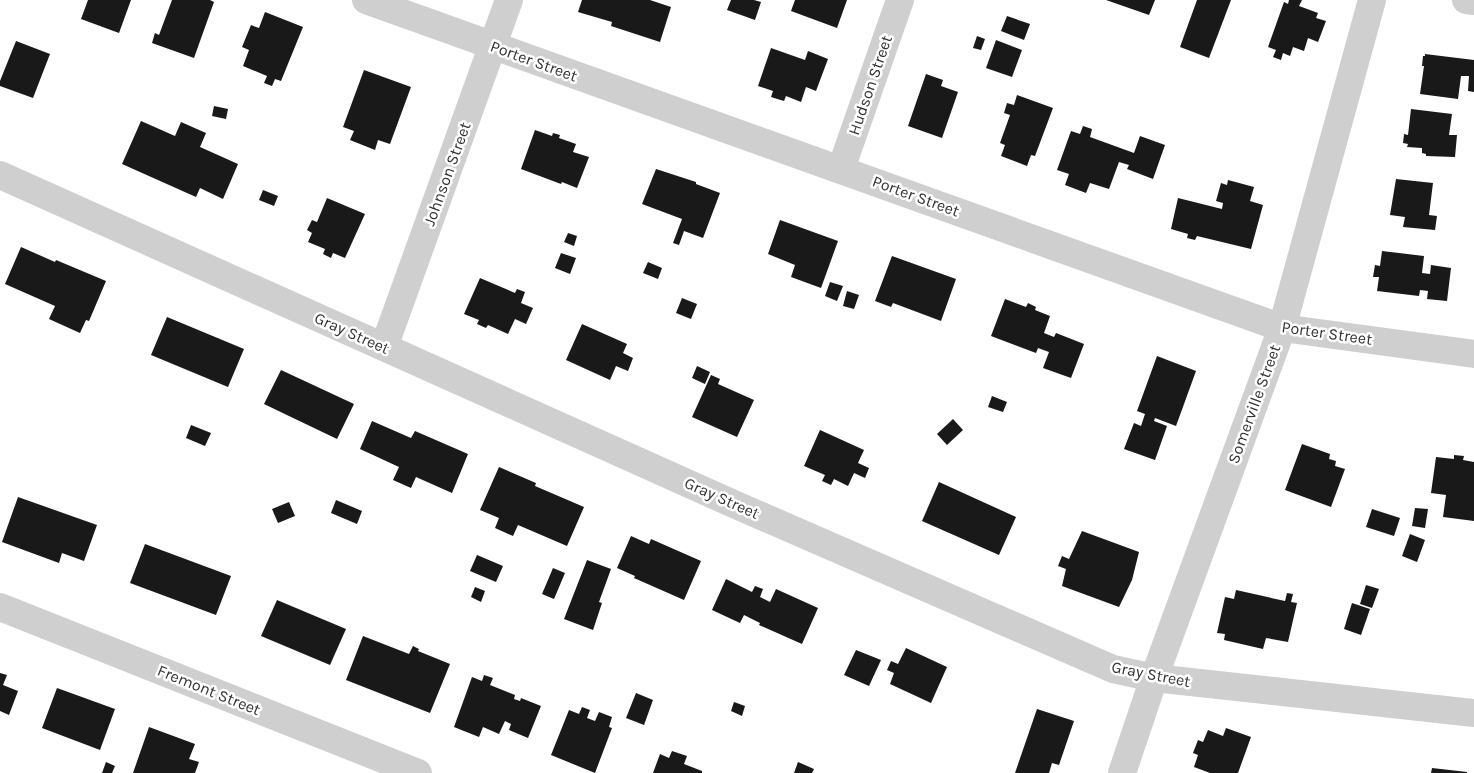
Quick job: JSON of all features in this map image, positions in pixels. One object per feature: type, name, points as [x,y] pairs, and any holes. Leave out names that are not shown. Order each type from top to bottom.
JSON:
[{"type":"street","name":"Porter Street","points":[[366,0],[1282,328],[1474,354]]},
{"type":"street","name":"Johnson Street","points":[[384,348],[509,0]]},
{"type":"street","name":"Hudson Street","points":[[840,169],[900,0]]},
{"type":"street","name":"Somerville Street","points":[[1122,773],[1154,678],[1282,328],[1372,0]]},
{"type":"street","points":[[1466,0],[1474,1]]},
{"type":"street","name":"Gray Street","points":[[0,175],[745,509],[1113,669],[1154,678],[1474,713]]},
{"type":"street","name":"Fremont Street","points":[[0,607],[418,773]]},
{"type":"building","points":[[88,0],[131,0],[119,33],[81,19]]},
{"type":"building","points":[[172,0],[210,0],[214,2],[194,58],[152,43],[155,33],[159,35]]},
{"type":"building","points":[[582,0],[650,0],[671,7],[660,42],[611,26],[612,22],[578,12]]},
{"type":"building","points":[[731,0],[754,0],[761,2],[755,20],[727,10]]},
{"type":"building","points":[[795,0],[847,0],[837,28],[791,11]]},
{"type":"building","points":[[1106,0],[1155,0],[1149,15]]},
{"type":"building","points":[[1197,0],[1231,0],[1209,58],[1180,47]]},
{"type":"building","points":[[1289,0],[1302,0],[1299,6],[1318,13],[1316,18],[1326,21],[1318,42],[1308,38],[1304,51],[1293,47],[1290,56],[1283,53],[1281,60],[1273,57],[1276,50],[1268,47],[1284,2],[1288,4]]},
{"type":"building","points":[[265,12],[303,27],[281,81],[275,79],[272,86],[264,83],[267,76],[243,66],[249,50],[242,47],[251,25],[259,28]]},
{"type":"building","points":[[1007,16],[1030,24],[1024,40],[1001,31]]},
{"type":"building","points":[[977,36],[985,39],[981,50],[973,48]]},
{"type":"building","points":[[996,40],[1022,50],[1012,77],[986,68]]},
{"type":"building","points":[[16,41],[50,54],[33,98],[0,86],[0,81]]},
{"type":"building","points":[[771,48],[805,60],[808,51],[828,59],[816,91],[806,87],[801,102],[786,96],[784,101],[771,97],[773,91],[758,86]]},
{"type":"building","points":[[1425,54],[1474,60],[1474,92],[1468,91],[1469,76],[1461,76],[1458,99],[1420,94],[1424,66],[1422,66],[1423,56]]},
{"type":"building","points":[[364,70],[411,87],[390,144],[378,140],[375,150],[350,140],[354,131],[343,127]]},
{"type":"building","points":[[926,74],[943,80],[941,86],[958,92],[942,138],[908,126]]},
{"type":"building","points":[[1017,95],[1053,108],[1035,156],[1031,155],[1027,166],[1001,156],[1005,145],[1000,143],[1010,115],[1004,113],[1007,103],[1014,105]]},
{"type":"building","points":[[214,106],[228,109],[226,119],[212,116]]},
{"type":"building","points":[[1411,109],[1452,114],[1449,135],[1457,135],[1455,157],[1426,156],[1426,154],[1422,153],[1422,148],[1407,147],[1408,144],[1403,143],[1404,134],[1408,135]]},
{"type":"building","points":[[141,121],[175,136],[181,122],[206,133],[200,147],[238,164],[223,199],[200,188],[196,197],[122,164]]},
{"type":"building","points":[[1083,126],[1092,129],[1090,137],[1134,153],[1140,136],[1165,145],[1153,179],[1127,169],[1129,165],[1119,162],[1109,189],[1090,183],[1086,193],[1065,185],[1069,174],[1057,170],[1071,131],[1080,134]]},
{"type":"building","points":[[535,130],[552,136],[553,133],[560,135],[559,138],[576,144],[573,152],[589,157],[577,188],[521,169]]},
{"type":"building","points":[[656,169],[696,182],[696,184],[720,193],[703,238],[684,231],[679,245],[673,243],[682,219],[642,204]]},
{"type":"building","points":[[1396,179],[1433,183],[1429,215],[1437,216],[1435,230],[1403,227],[1405,217],[1390,215]]},
{"type":"building","points":[[1228,180],[1254,187],[1250,201],[1263,205],[1251,249],[1197,236],[1195,240],[1187,238],[1188,234],[1171,229],[1178,198],[1222,209],[1223,203],[1216,201],[1221,183],[1227,185]]},
{"type":"building","points":[[263,190],[278,196],[274,206],[259,200]]},
{"type":"building","points":[[327,198],[365,214],[345,258],[333,253],[331,258],[323,254],[325,249],[308,242],[312,233],[307,230],[312,220],[317,222]]},
{"type":"building","points":[[780,220],[838,241],[821,288],[791,277],[795,265],[768,254]]},
{"type":"building","points":[[568,233],[577,236],[574,246],[564,242]]},
{"type":"building","points":[[21,247],[106,281],[89,321],[86,320],[80,333],[49,319],[55,306],[5,284]]},
{"type":"building","points":[[1382,251],[1424,256],[1422,273],[1430,274],[1431,265],[1451,268],[1447,301],[1427,299],[1428,291],[1420,290],[1419,296],[1377,291],[1379,277],[1373,277],[1375,265],[1380,266]]},
{"type":"building","points":[[561,253],[576,258],[570,274],[555,268]]},
{"type":"building","points":[[892,256],[956,279],[941,321],[893,303],[891,307],[875,301]]},
{"type":"building","points":[[648,262],[662,268],[658,279],[643,273]]},
{"type":"building","points":[[480,278],[515,293],[517,289],[525,292],[521,303],[533,308],[526,324],[515,319],[508,334],[488,325],[486,328],[477,324],[479,320],[464,314]]},
{"type":"building","points":[[830,282],[843,286],[837,301],[825,296]]},
{"type":"building","points":[[847,291],[859,295],[854,309],[843,306]]},
{"type":"building","points":[[682,298],[697,304],[691,319],[676,313]]},
{"type":"building","points":[[1005,299],[1026,307],[1028,303],[1036,307],[1035,310],[1050,316],[1044,333],[1054,337],[1056,333],[1084,344],[1071,378],[1043,368],[1049,352],[1038,348],[1036,353],[991,336]]},
{"type":"building","points":[[167,317],[244,349],[228,387],[151,355]]},
{"type":"building","points":[[582,324],[627,344],[623,353],[633,358],[628,371],[616,366],[610,380],[566,360]]},
{"type":"building","points":[[1157,356],[1196,371],[1176,426],[1155,418],[1154,421],[1167,426],[1155,460],[1124,449],[1134,423],[1141,426],[1145,414],[1137,411]]},
{"type":"building","points":[[697,366],[710,372],[705,384],[692,378]]},
{"type":"building","points":[[281,370],[354,404],[337,439],[264,404]]},
{"type":"building","points":[[711,375],[720,379],[718,384],[754,400],[737,437],[692,417]]},
{"type":"building","points":[[992,396],[1007,402],[1003,412],[988,407]]},
{"type":"building","points":[[953,419],[963,430],[947,445],[937,434]]},
{"type":"building","points":[[372,421],[411,438],[415,431],[468,454],[452,493],[416,477],[411,488],[393,480],[399,467],[360,449]]},
{"type":"building","points":[[191,425],[211,433],[205,446],[186,438]]},
{"type":"building","points":[[820,430],[864,450],[858,463],[869,468],[865,478],[854,473],[848,486],[834,479],[831,485],[822,481],[825,475],[804,466]]},
{"type":"building","points":[[1302,444],[1330,454],[1329,459],[1336,461],[1335,466],[1345,469],[1331,507],[1285,490]]},
{"type":"building","points":[[1454,455],[1464,456],[1463,460],[1474,462],[1474,521],[1443,517],[1446,495],[1431,493],[1436,457],[1454,459]]},
{"type":"building","points":[[499,467],[536,483],[535,486],[584,507],[567,546],[518,525],[513,536],[495,528],[499,518],[480,510]]},
{"type":"building","points":[[939,482],[1016,517],[999,555],[922,521]]},
{"type":"building","points":[[18,497],[97,525],[84,561],[62,553],[59,563],[2,542]]},
{"type":"building","points":[[336,500],[362,511],[357,524],[331,513]]},
{"type":"building","points":[[289,502],[295,516],[278,523],[272,509]]},
{"type":"building","points":[[1415,508],[1428,509],[1425,528],[1412,526]]},
{"type":"building","points":[[1372,509],[1400,518],[1394,536],[1366,527]]},
{"type":"building","points":[[1082,531],[1139,552],[1132,580],[1119,607],[1062,586],[1066,569],[1058,566],[1062,556],[1069,559]]},
{"type":"building","points":[[1410,534],[1425,540],[1417,562],[1402,556]]},
{"type":"building","points":[[631,536],[649,544],[651,539],[701,561],[684,600],[634,578],[635,576],[617,568]]},
{"type":"building","points":[[145,544],[231,576],[216,615],[130,583]]},
{"type":"building","points":[[477,555],[503,566],[496,582],[470,571]]},
{"type":"building","points":[[587,560],[611,569],[599,602],[602,603],[593,630],[564,619]]},
{"type":"building","points":[[553,568],[565,573],[554,599],[542,594]]},
{"type":"building","points":[[726,579],[752,592],[755,586],[763,589],[760,597],[770,602],[776,589],[818,608],[802,644],[759,625],[760,623],[744,615],[740,623],[712,610]]},
{"type":"building","points":[[1366,585],[1379,589],[1372,608],[1360,604]]},
{"type":"building","points":[[475,587],[485,591],[481,602],[471,597]]},
{"type":"building","points":[[1236,590],[1285,601],[1287,593],[1293,594],[1291,602],[1297,603],[1288,642],[1266,638],[1263,649],[1224,640],[1225,634],[1217,633],[1225,597],[1234,599]]},
{"type":"building","points":[[277,600],[346,629],[330,665],[261,636]]},
{"type":"building","points":[[1352,603],[1370,609],[1361,635],[1344,629]]},
{"type":"building","points":[[363,636],[409,654],[413,646],[419,649],[418,651],[450,664],[430,713],[346,680]]},
{"type":"building","points":[[906,648],[947,667],[931,703],[890,684],[894,673],[887,670],[891,661],[898,664]]},
{"type":"building","points":[[856,650],[881,660],[869,686],[844,675]]},
{"type":"building","points":[[0,673],[7,675],[3,685],[18,691],[9,715],[0,711]]},
{"type":"building","points":[[484,675],[493,678],[490,685],[515,695],[514,699],[520,701],[521,698],[541,706],[528,738],[509,730],[511,724],[505,721],[499,734],[483,727],[479,737],[454,727],[472,677],[482,681]]},
{"type":"building","points":[[57,688],[115,709],[100,750],[42,728]]},
{"type":"building","points":[[636,693],[653,700],[644,725],[626,718]]},
{"type":"building","points":[[734,702],[745,706],[742,716],[731,711]]},
{"type":"building","points":[[582,707],[590,710],[587,718],[595,721],[599,712],[612,717],[609,727],[612,728],[595,773],[551,755],[569,710],[579,714]]},
{"type":"building","points":[[1037,709],[1074,721],[1059,765],[1052,763],[1049,773],[1015,773]]},
{"type":"building","points":[[149,727],[195,744],[189,759],[199,762],[195,773],[133,773]]},
{"type":"building","points":[[1226,728],[1251,737],[1238,773],[1210,773],[1194,767],[1198,755],[1193,753],[1198,740],[1203,742],[1208,730],[1223,736]]},
{"type":"building","points":[[672,751],[687,756],[684,764],[702,771],[702,773],[653,773],[660,754],[669,758]]},
{"type":"building","points":[[106,762],[115,766],[112,773],[102,773]]},
{"type":"building","points":[[798,762],[814,769],[812,773],[794,773]]},
{"type":"building","points":[[1432,768],[1467,772],[1467,773],[1431,773]]}]
